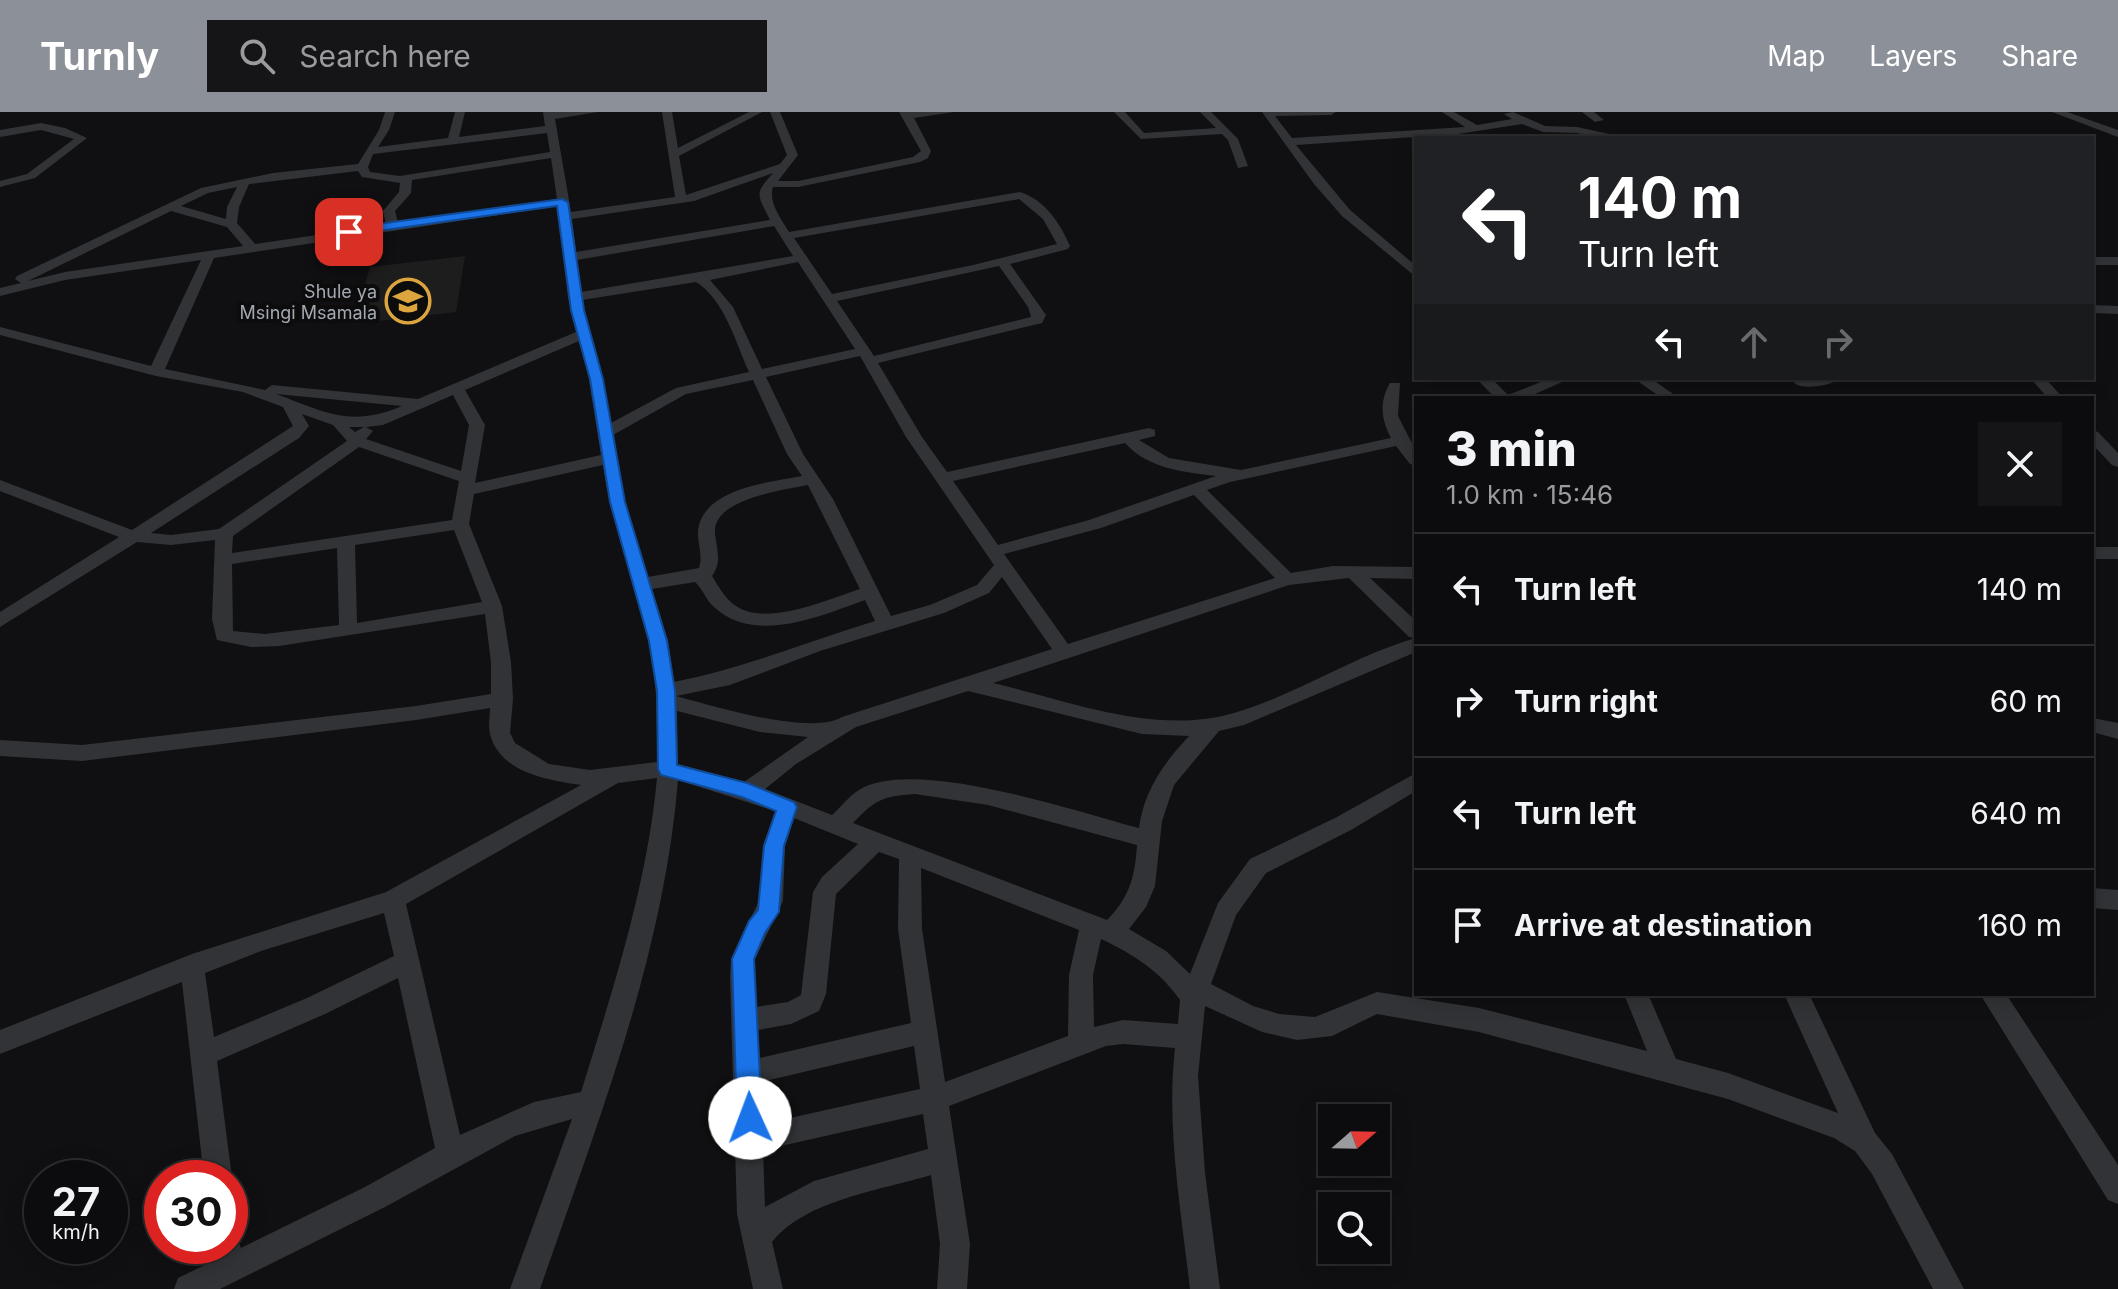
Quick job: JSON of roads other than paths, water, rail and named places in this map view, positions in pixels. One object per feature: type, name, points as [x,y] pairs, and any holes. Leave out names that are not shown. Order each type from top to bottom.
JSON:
[{"type":"street","points":[[362,167],[384,130],[390,112]]},
{"type":"street","points":[[453,140],[460,112]]},
{"type":"street","points":[[369,151],[453,140],[593,112]]},
{"type":"street","points":[[667,112],[681,200]]},
{"type":"street","points":[[673,155],[757,112]]},
{"type":"street","points":[[775,112],[793,155],[767,184],[765,199],[781,229],[867,356],[914,437],[1064,653]]},
{"type":"street","points":[[767,184],[798,184],[924,156],[926,151],[906,114],[949,112]]},
{"type":"street","points":[[1119,112],[1141,136],[1223,131]]},
{"type":"street","points":[[1205,112],[1233,139],[1242,166]]},
{"type":"street","points":[[1268,112],[1331,112]]},
{"type":"street","points":[[1268,112],[1287,142],[1346,213],[1414,271]]},
{"type":"street","points":[[1447,112],[1473,127]]},
{"type":"street","points":[[1506,112],[1543,129],[1577,130],[1604,136]]},
{"type":"street","points":[[1587,112],[1599,120]]},
{"type":"street","points":[[2057,112],[2118,134]]},
{"type":"street","points":[[525,1289],[591,1104],[638,944],[663,828],[668,769],[666,696],[658,641],[617,502],[607,432],[575,297],[549,119]]},
{"type":"street","points":[[1287,142],[1458,131],[1520,121]]},
{"type":"street","points":[[0,134],[21,126],[37,125],[82,138],[31,176],[0,184]]},
{"type":"street","points":[[362,167],[366,175],[404,178],[420,173],[556,154]]},
{"type":"street","points":[[1,292],[41,268],[205,190],[245,181],[362,167]]},
{"type":"street","points":[[1,292],[65,276],[392,225],[681,200],[700,196],[756,173],[783,167]]},
{"type":"street","points":[[392,225],[389,211],[405,193],[404,178]]},
{"type":"street","points":[[231,224],[233,207],[245,181]]},
{"type":"street","points":[[570,257],[1011,195],[1028,197],[1047,217],[1064,246],[828,299]]},
{"type":"street","points":[[170,207],[231,224],[252,248]]},
{"type":"street","points":[[156,372],[209,255]]},
{"type":"street","points":[[575,297],[800,258]]},
{"type":"street","points":[[607,432],[665,397],[758,372],[867,356],[1037,320],[1039,315],[1035,307],[1002,261]]},
{"type":"street","points":[[2094,261],[2118,261]]},
{"type":"street","points":[[698,278],[708,284],[726,307],[810,480],[825,499],[886,624]]},
{"type":"street","points":[[2105,309],[2118,318]]},
{"type":"street","points":[[0,331],[156,372],[246,388],[419,403]]},
{"type":"street","points":[[0,485],[132,536],[171,540],[224,534],[357,441],[358,436],[378,422],[584,334]]},
{"type":"street","points":[[1485,380],[1501,396]]},
{"type":"street","points":[[1518,396],[1559,380]]},
{"type":"street","points":[[1654,380],[1670,396]]},
{"type":"street","points":[[1799,380],[1813,396]]},
{"type":"street","points":[[2039,380],[2054,396]]},
{"type":"street","points":[[1395,386],[1389,406],[1399,441],[1414,459]]},
{"type":"street","points":[[456,387],[477,425],[460,524],[493,606],[503,699],[500,733],[507,748],[524,761],[568,777],[613,777],[668,769],[747,791],[1102,929],[1154,953],[1194,994],[1287,1028],[1310,1031],[1350,1016],[1368,1005],[1431,1001],[1773,1102],[1842,1128],[1865,1142]]},
{"type":"street","points":[[246,388],[339,422],[378,422]]},
{"type":"street","points":[[1,619],[67,581],[132,536],[293,435],[301,426],[289,403]]},
{"type":"street","points":[[339,422],[345,432],[357,441],[468,485],[611,458]]},
{"type":"street","points":[[944,478],[1149,433]]},
{"type":"street","points":[[1129,438],[1137,449],[1155,458],[1241,475]]},
{"type":"street","points":[[666,696],[723,680],[813,646],[972,595],[983,589],[997,559],[1095,524],[1241,475],[1399,441]]},
{"type":"street","points":[[2105,449],[2118,462]]},
{"type":"street","points":[[643,584],[698,576],[706,572],[712,560],[706,533],[712,511],[733,500],[781,485],[810,480]]},
{"type":"street","points":[[1197,489],[1287,580]]},
{"type":"street","points":[[222,560],[460,524]]},
{"type":"street","points":[[224,534],[221,619],[224,635],[239,640],[272,640],[348,630],[493,606]]},
{"type":"street","points":[[346,542],[348,630]]},
{"type":"street","points":[[2094,553],[2118,553]]},
{"type":"street","points":[[1353,572],[1414,630]]},
{"type":"street","points":[[747,791],[830,731],[873,712],[1287,580],[1320,573],[1414,573]]},
{"type":"street","points":[[698,576],[705,580],[712,596],[735,615],[758,622],[871,591]]},
{"type":"street","points":[[968,683],[1152,728],[1186,729],[1211,726],[1279,705],[1414,646]]},
{"type":"street","points":[[666,696],[749,723],[830,731]]},
{"type":"street","points":[[0,748],[82,753],[416,713],[503,699]]},
{"type":"street","points":[[2094,725],[2118,731]]},
{"type":"street","points":[[1081,1043],[1081,975],[1102,929],[1131,915],[1139,902],[1144,889],[1157,799],[1177,764],[1211,726]]},
{"type":"street","points":[[786,728],[789,758]]},
{"type":"street","points":[[0,1042],[192,965],[393,900],[613,777]]},
{"type":"street","points":[[1205,1289],[1190,1159],[1185,1076],[1194,994],[1226,910],[1258,866],[1343,824],[1414,782]]},
{"type":"street","points":[[836,825],[867,795],[891,787],[915,786],[988,797],[1149,839]]},
{"type":"street","points":[[768,1289],[751,1214],[743,959],[757,927],[768,912],[774,846],[787,807]]},
{"type":"street","points":[[745,1020],[791,1013],[810,1003],[814,994],[825,892],[877,840]]},
{"type":"street","points":[[910,852],[910,929],[955,1244],[952,1289]]},
{"type":"street","points":[[393,900],[451,1156]]},
{"type":"street","points":[[203,1054],[316,1006],[406,962]]},
{"type":"street","points":[[192,965],[216,1160]]},
{"type":"street","points":[[1637,996],[1668,1070]]},
{"type":"street","points":[[1797,996],[1865,1142],[1882,1164],[1949,1289]]},
{"type":"street","points":[[1993,996],[2118,1190]]},
{"type":"street","points":[[748,1073],[923,1032]]},
{"type":"street","points":[[750,1141],[795,1128],[934,1099],[1106,1034],[1123,1032],[1188,1037]]},
{"type":"street","points":[[248,1249],[378,1196],[526,1117],[564,1105],[591,1104]]},
{"type":"street","points":[[756,1239],[772,1219],[814,1195],[941,1159]]},
{"type":"street","points":[[189,1289],[219,1264]]},
{"type":"place","name":"Shule ya Msingi Msamala","points":[[408,301]]}]
